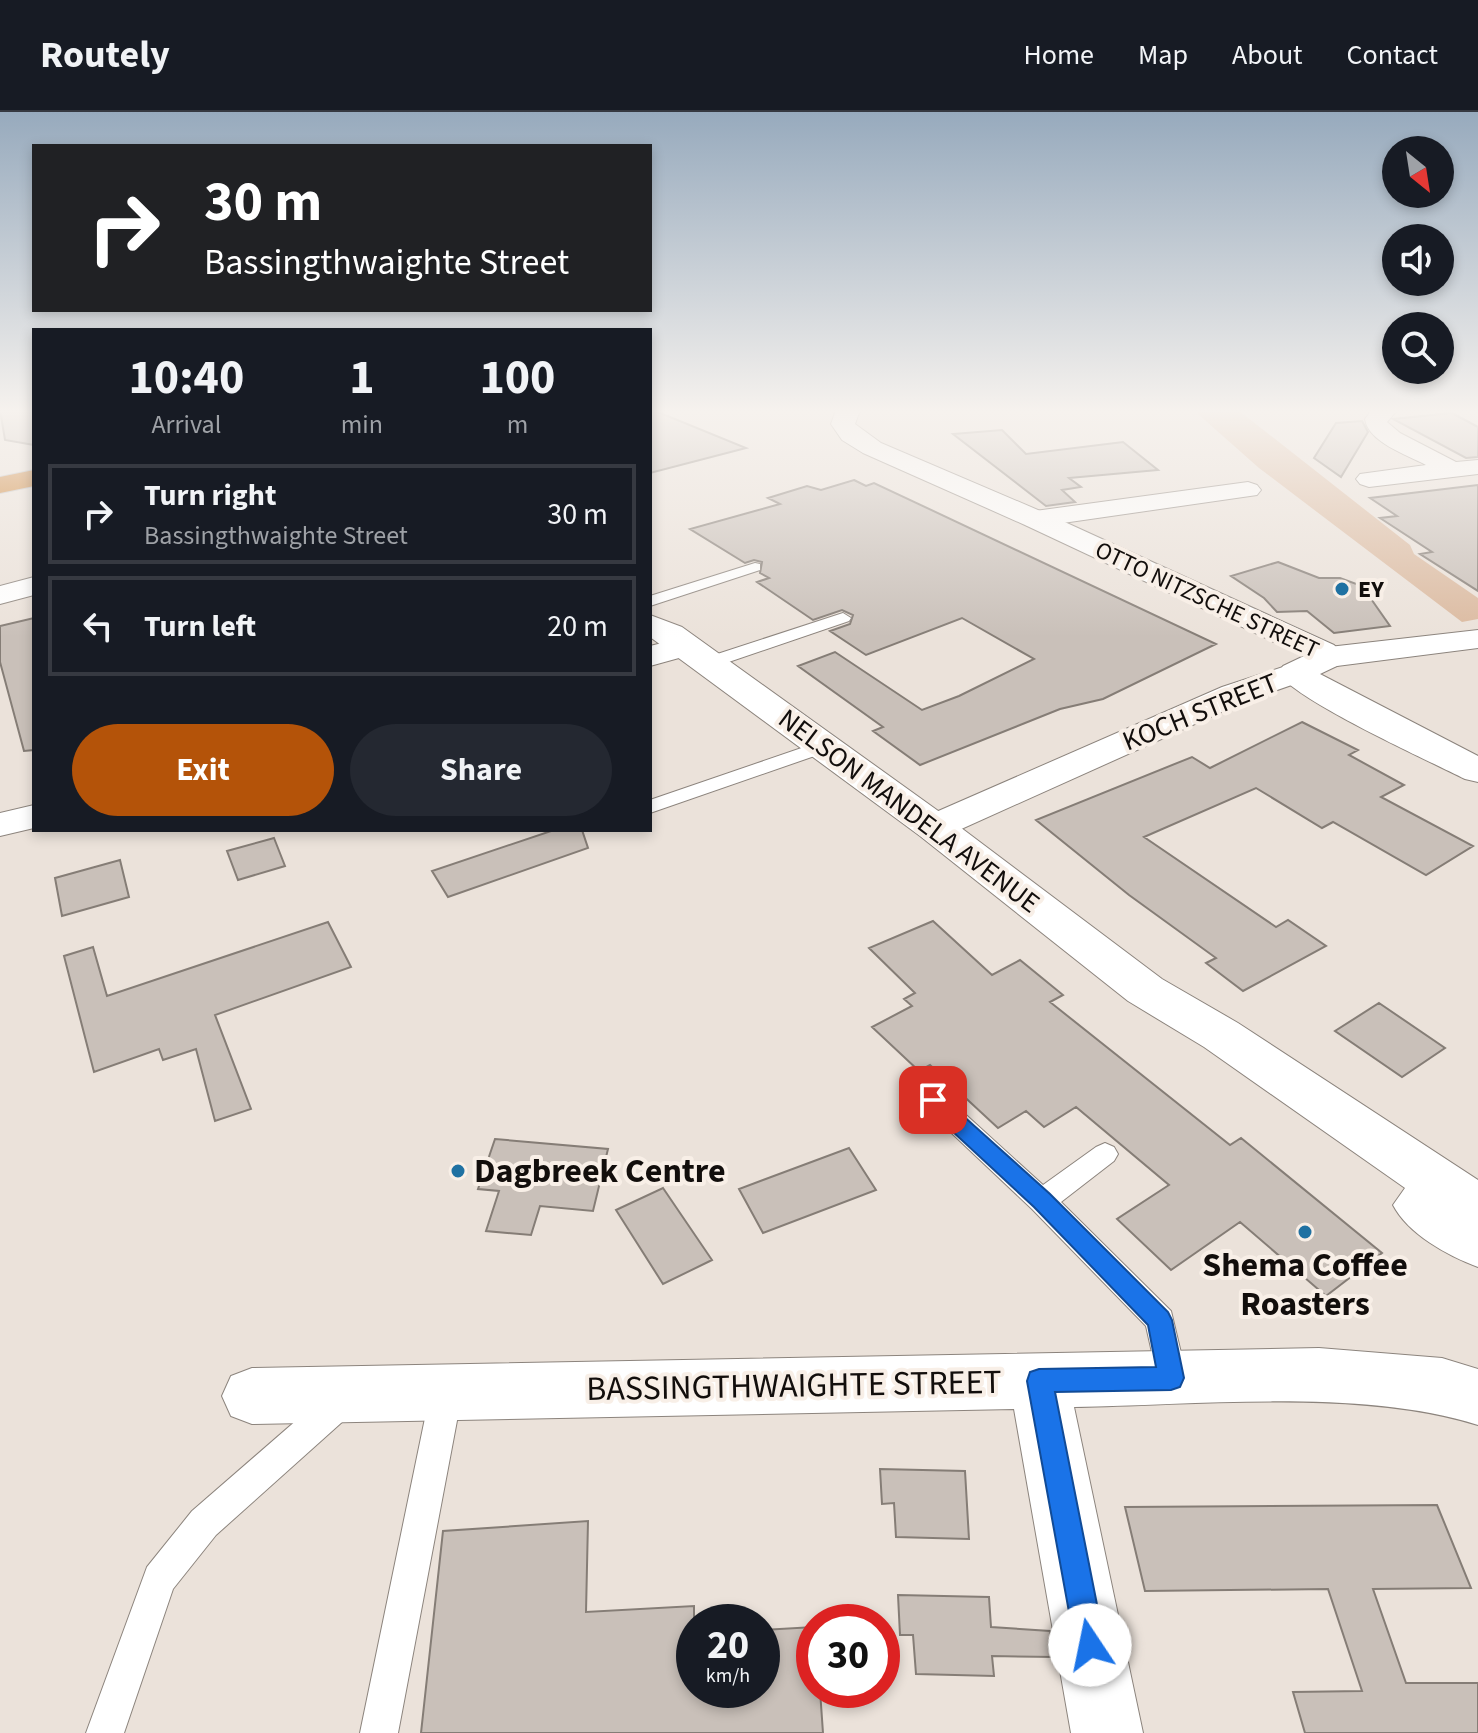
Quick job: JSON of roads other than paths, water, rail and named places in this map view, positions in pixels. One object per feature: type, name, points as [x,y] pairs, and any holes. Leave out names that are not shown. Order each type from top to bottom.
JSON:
[{"type":"street","name":"OTTO NITZSCHE STREET","points":[[953,486],[1035,519],[1329,657]]},
{"type":"street","points":[[1035,519],[1248,490]]},
{"type":"street","points":[[0,595],[32,587]]},
{"type":"street","name":"NELSON MANDELA AVENUE","points":[[669,638],[934,827],[1145,990],[1221,1035],[1478,1209]]},
{"type":"street","name":"KOCH STREET","points":[[934,827],[1234,694],[1295,673],[1329,657],[1478,639]]},
{"type":"street","points":[[1295,673],[1326,693],[1478,771]]},
{"type":"street","points":[[0,825],[32,817]]},
{"type":"street","name":"NELSON MANDELA AVENUE","points":[[1145,990],[1201,1048],[1302,1126],[1478,1243]]},
{"type":"street","name":"BASSINGTHWAIGHTE STREET","points":[[252,1396],[1319,1375],[1442,1386],[1478,1397]]},
{"type":"street","points":[[1039,1381],[1107,1733]]},
{"type":"lane","points":[[652,600],[755,567]]},
{"type":"lane","points":[[669,638],[843,618]]},
{"type":"lane","points":[[652,806],[822,747]]},
{"type":"lane","points":[[933,1100],[1042,1201],[1160,1320],[1171,1378]]},
{"type":"lane","points":[[1042,1201],[1105,1154]]},
{"type":"lane","points":[[379,1733],[446,1393]]},
{"type":"lane","points":[[105,1733],[159,1579],[204,1523],[350,1394]]},
{"type":"place","name":"EY","points":[[1342,589]]},
{"type":"place","name":"Dagbreek Centre","points":[[458,1171]]},
{"type":"place","name":"Shema Coffee Roasters","points":[[1305,1232]]}]
